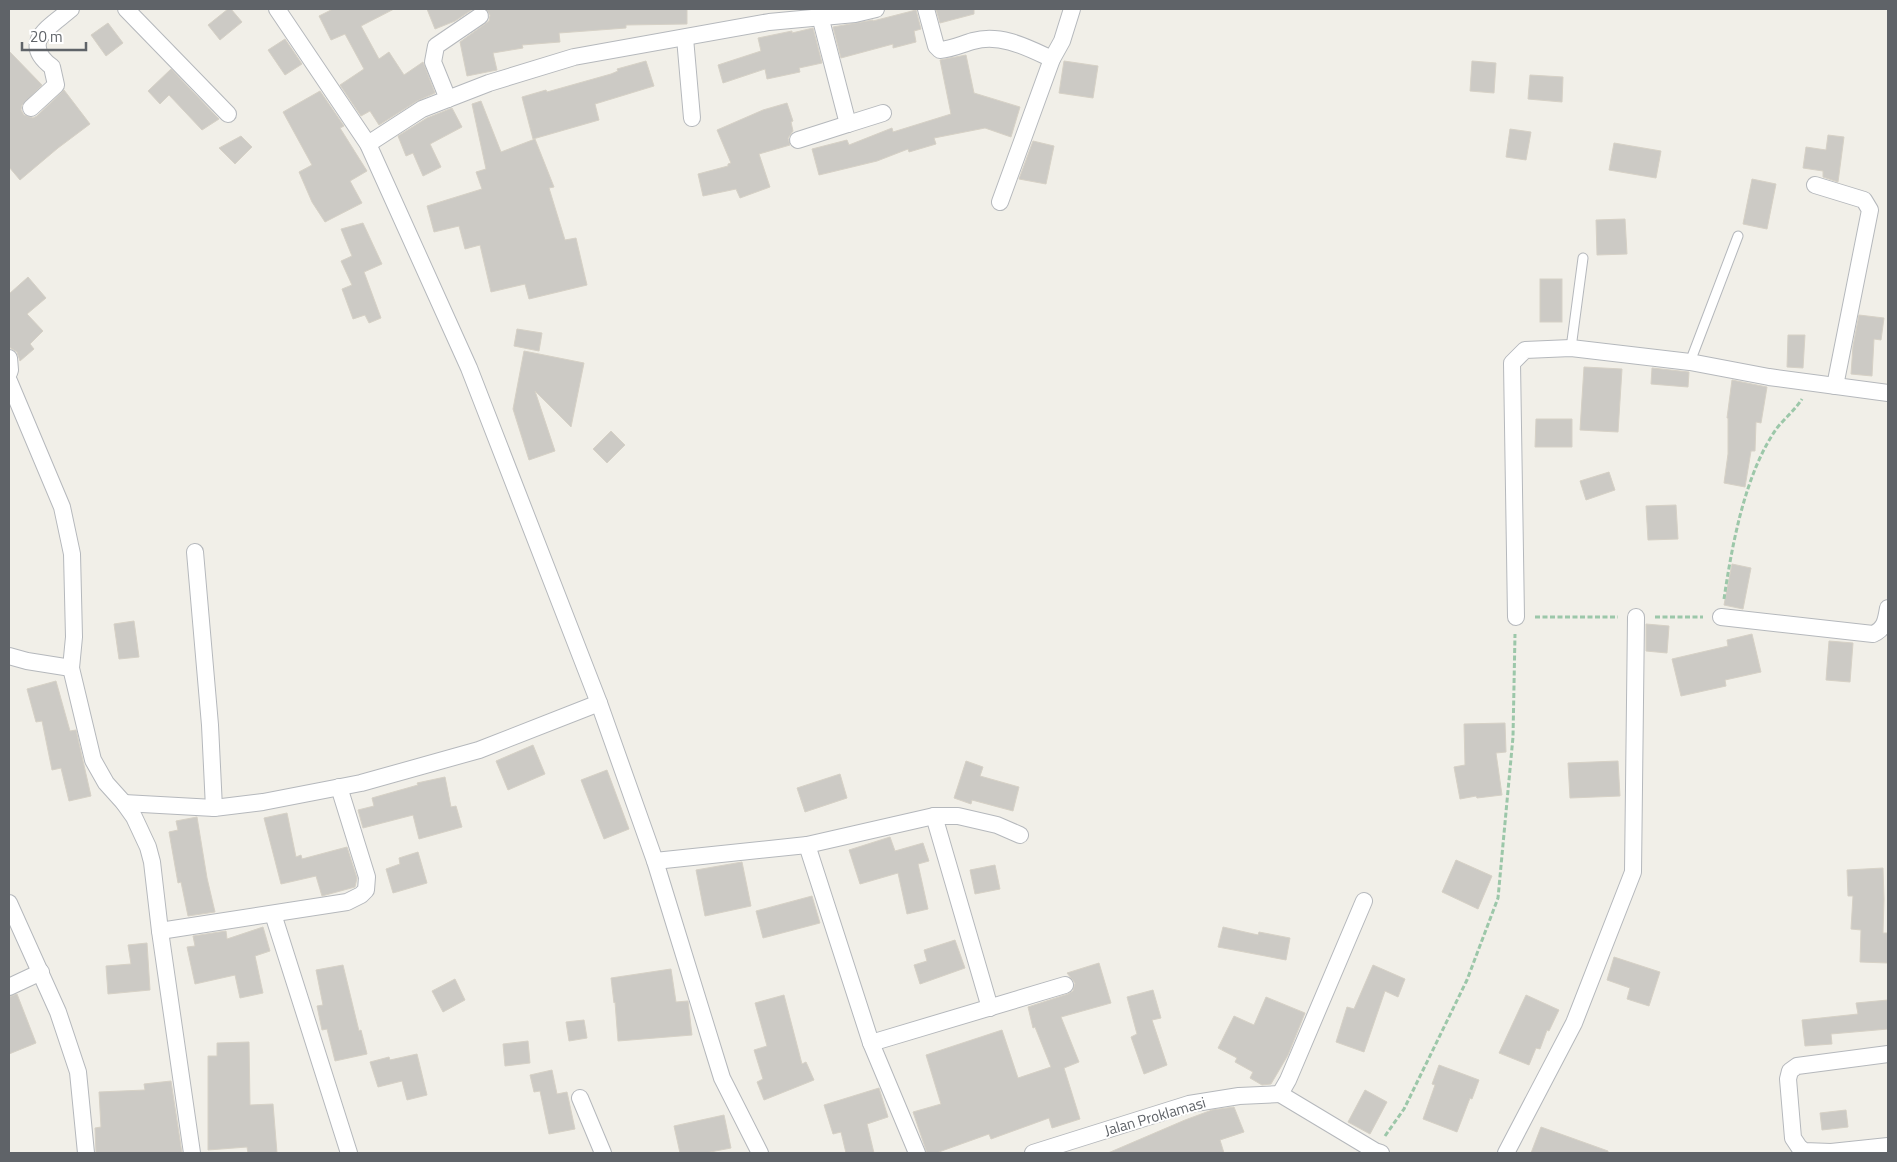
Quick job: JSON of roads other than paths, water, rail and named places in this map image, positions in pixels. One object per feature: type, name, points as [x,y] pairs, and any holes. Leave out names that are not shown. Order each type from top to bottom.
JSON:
[{"type":"street","points":[[31,108],[56,85],[52,67],[41,58],[37,46],[39,38],[71,9]]},
{"type":"street","points":[[126,9],[228,114]]},
{"type":"street","points":[[277,9],[368,144],[469,368],[599,703],[655,862],[722,1078],[760,1153]]},
{"type":"street","points":[[368,144],[422,109],[489,83],[574,57],[769,22],[855,14],[876,9]]},
{"type":"street","points":[[926,9],[936,46],[940,50],[949,49],[975,40],[991,38],[1004,40],[1052,59]]},
{"type":"street","points":[[1000,202],[1052,59],[1062,41],[1072,9]]},
{"type":"street","points":[[448,99],[433,62],[436,46],[480,16]]},
{"type":"street","points":[[820,16],[848,124]]},
{"type":"street","points":[[685,38],[692,118]]},
{"type":"street","points":[[798,140],[883,113]]},
{"type":"street","points":[[1815,185],[1864,200],[1870,210],[1835,386]]},
{"type":"street","points":[[1516,617],[1512,363],[1525,350],[1571,348],[1690,362],[1769,377],[1888,393]]},
{"type":"street","points":[[9,358],[9,373]]},
{"type":"street","points":[[9,380],[62,507],[72,554],[74,637],[71,668],[95,767],[138,824],[148,846],[152,862],[160,932],[192,1153]]},
{"type":"street","points":[[196,552],[210,724],[214,808]]},
{"type":"street","points":[[1721,617],[1873,634],[1880,631],[1886,622],[1888,608]]},
{"type":"street","points":[[1506,1153],[1574,1023],[1633,872],[1636,617]]},
{"type":"street","points":[[9,656],[71,668]]},
{"type":"street","points":[[124,803],[214,808],[263,802],[339,787],[479,750],[599,703]]},
{"type":"street","points":[[160,932],[347,902],[361,896],[366,890],[367,877],[339,787]]},
{"type":"street","points":[[655,862],[807,845],[934,816],[958,816],[997,825],[1020,835]]},
{"type":"street","points":[[934,816],[990,1008]]},
{"type":"street","points":[[807,845],[871,1043],[917,1153]]},
{"type":"street","points":[[1364,901],[1288,1080],[1280,1094],[1378,1152]]},
{"type":"street","points":[[9,903],[58,1012],[78,1072],[86,1153]]},
{"type":"street","points":[[273,914],[349,1153]]},
{"type":"street","points":[[9,987],[41,972]]},
{"type":"street","points":[[871,1043],[1065,985]]},
{"type":"street","points":[[1888,1054],[1797,1066],[1790,1071],[1788,1079],[1794,1138],[1799,1147],[1804,1151],[1831,1152],[1888,1146]]},
{"type":"street","name":"Jalan Proklamasi","points":[[1033,1153],[1189,1104],[1239,1096],[1280,1094]]},
{"type":"street","points":[[580,1098],[603,1153]]},
{"type":"lane","points":[[1690,362],[1738,236]]},
{"type":"lane","points":[[1571,348],[1583,258]]}]
